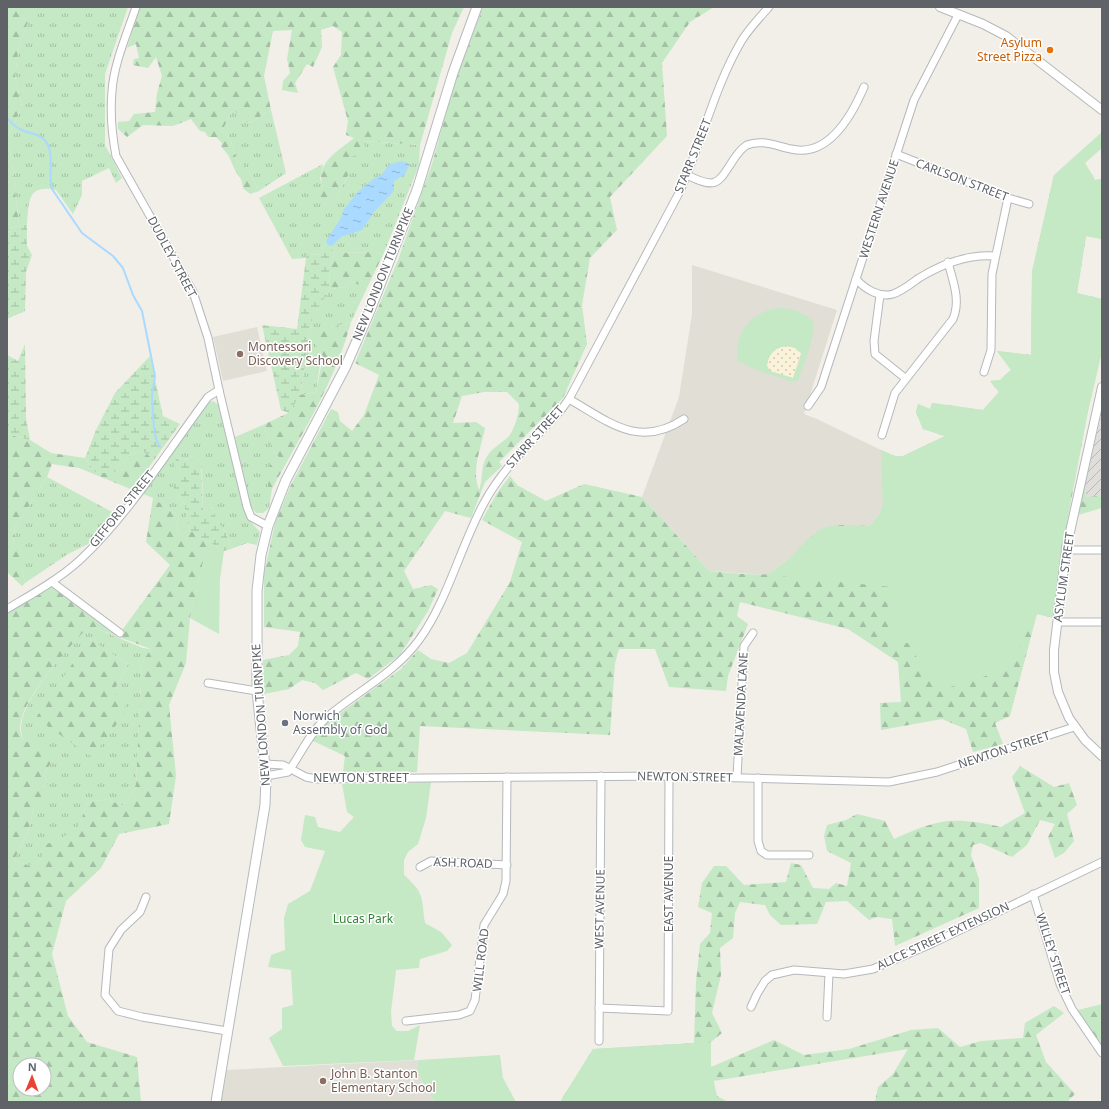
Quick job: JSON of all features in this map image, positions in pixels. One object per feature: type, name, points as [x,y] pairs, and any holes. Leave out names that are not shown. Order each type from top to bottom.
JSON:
[{"type":"main road","name":"NEW LONDON TURNPIKE","points":[[216,1102],[265,805],[266,776],[257,691],[257,591],[261,555],[268,526],[286,480],[345,368],[369,313],[416,190],[453,73],[477,7]]},
{"type":"street","name":"DUDLEY STREET","points":[[136,7],[120,56],[112,90],[112,136],[116,156],[193,292],[208,338],[247,507],[252,517],[268,526]]},
{"type":"street","name":"STARR STREET","points":[[290,769],[304,744],[319,726],[403,661],[420,639],[434,615],[483,504],[500,475],[561,410],[569,399],[687,175],[729,65],[743,39],[769,7]]},
{"type":"street","points":[[940,7],[983,24],[1006,36],[1102,110]]},
{"type":"street","name":"WESTERN AVENUE","points":[[808,406],[821,387],[914,100],[958,15]]},
{"type":"street","points":[[687,175],[706,184],[715,183],[720,179],[739,151],[745,146],[754,143],[770,143],[794,150],[819,147],[832,136],[852,114],[864,87]]},
{"type":"street","name":"CARLSON STREET","points":[[896,154],[1008,198],[1029,204]]},
{"type":"street","points":[[984,372],[991,350],[992,274],[1008,198]]},
{"type":"street","points":[[856,279],[863,286],[880,295],[894,294],[932,270],[948,262],[984,256],[995,256]]},
{"type":"street","points":[[882,435],[895,393],[905,378],[953,320],[957,310],[957,300],[948,262]]},
{"type":"street","points":[[880,295],[874,342],[875,354],[905,378]]},
{"type":"street","name":"ASYLUM STREET","points":[[1102,387],[1066,550],[1054,650],[1054,672],[1061,702],[1074,727],[1102,756]]},
{"type":"street","name":"GIFFORD STREET","points":[[7,609],[52,582],[79,560],[102,538],[208,397],[219,390]]},
{"type":"street","points":[[569,399],[619,428],[635,432],[662,430],[684,419]]},
{"type":"street","points":[[1066,550],[1102,550]]},
{"type":"street","points":[[52,582],[120,633]]},
{"type":"street","points":[[1058,622],[1102,622]]},
{"type":"street","name":"MALAVENDA LANE","points":[[737,777],[744,646],[754,633]]},
{"type":"street","points":[[208,683],[257,691]]},
{"type":"street","name":"NEWTON STREET","points":[[290,769],[306,777],[316,779],[507,776],[668,776],[889,782],[901,781],[937,772],[1074,727]]},
{"type":"street","points":[[265,764],[279,764],[290,769],[285,774],[266,776]]},
{"type":"street","name":"WILL ROAD","points":[[406,1021],[459,1015],[470,1011],[476,1000],[484,925],[502,894],[508,865],[507,776]]},
{"type":"street","name":"WEST AVENUE","points":[[600,1041],[601,776]]},
{"type":"street","name":"EAST AVENUE","points":[[599,1008],[668,1011],[668,776]]},
{"type":"street","points":[[758,778],[758,841],[761,851],[767,855],[809,855]]},
{"type":"street","name":"ASH ROAD","points":[[420,867],[431,861],[508,865]]},
{"type":"street","name":"ALICE STREET EXTENSION","points":[[751,1008],[765,981],[772,975],[794,970],[829,973],[858,972],[873,969],[933,943],[1102,862]]},
{"type":"street","name":"WILLEY STREET","points":[[1033,894],[1060,984],[1072,1009],[1102,1053]]},
{"type":"street","points":[[146,897],[140,912],[121,930],[109,949],[105,995],[118,1011],[142,1017],[227,1030]]},
{"type":"street","points":[[827,1017],[829,973]]},
{"type":"shaded area","points":[[692,265],[837,310],[804,414],[881,450],[883,505],[876,521],[869,526],[835,526],[819,530],[788,560],[767,575],[709,571],[642,497],[679,397],[692,314]]},
{"type":"shaded area","name":"Montessori Discovery School","points":[[257,327],[267,371],[223,381],[213,337]]},
{"type":"shaded area","points":[[1102,413],[1102,496],[1086,497],[1084,483]]},
{"type":"shaded area","name":"John B. Stanton Elementary School","points":[[419,1060],[417,1068],[419,1076],[435,1102],[221,1102],[227,1070]]},
{"type":"green space","points":[[7,7],[12,7],[28,22],[19,45],[15,77],[22,107],[7,138]]},
{"type":"green space","points":[[12,7],[128,7],[105,74],[105,145],[122,178],[116,183],[109,168],[82,181],[82,195],[73,214],[56,190],[47,189],[35,192],[31,196],[29,202],[27,224],[19,226],[12,162],[7,138],[22,107],[15,77],[19,45],[28,22]]},
{"type":"green space","points":[[140,7],[464,7],[452,33],[420,145],[364,141],[366,152],[351,157],[352,168],[331,207],[323,207],[319,191],[323,187],[321,179],[322,171],[329,159],[354,138],[346,135],[348,121],[333,67],[341,55],[342,32],[333,26],[321,30],[322,47],[313,67],[307,64],[295,83],[298,93],[282,90],[283,81],[290,73],[287,59],[292,30],[273,31],[264,76],[271,110],[250,123],[238,119],[241,114],[232,111],[222,131],[231,141],[237,161],[247,168],[259,191],[250,194],[243,188],[241,179],[235,171],[226,152],[221,147],[222,143],[216,137],[208,137],[205,132],[200,131],[191,119],[173,126],[143,125],[127,137],[118,129],[118,122],[129,121],[134,114],[155,112],[157,93],[162,76],[156,57],[148,68],[133,65],[134,59],[139,58],[136,44],[127,48]]},
{"type":"green space","points":[[483,7],[714,7],[690,22],[662,63],[667,136],[610,197],[617,230],[590,258],[582,305],[587,344],[563,398],[499,462],[502,466],[485,482],[471,518],[445,511],[404,571],[413,589],[431,585],[438,589],[428,611],[400,655],[368,679],[356,673],[323,690],[315,683],[302,680],[289,689],[264,694],[263,660],[289,655],[298,646],[300,632],[264,627],[264,574],[275,523],[291,485],[331,409],[338,412],[340,421],[352,431],[364,415],[379,375],[355,363],[398,260],[432,164],[454,84]],"holes":[[[484,392],[507,392],[519,404],[516,421],[509,436],[494,449],[485,460],[479,490],[476,467],[485,428],[476,422],[453,423],[462,396]]]},
{"type":"green space","points":[[271,110],[286,173],[259,191],[247,168],[237,161],[231,141],[222,131],[232,111],[241,114],[239,119],[250,123]]},
{"type":"green space","points":[[1102,132],[1102,148],[1085,163],[1095,180],[1102,179],[1102,239],[1086,236],[1077,293],[1102,299],[1102,352],[1088,411],[1060,554],[1054,618],[1037,614],[1008,669],[944,689],[925,671],[908,643],[892,644],[892,587],[767,575],[788,560],[819,530],[835,526],[869,526],[876,521],[883,505],[881,450],[895,456],[903,456],[945,436],[923,429],[916,412],[918,404],[930,409],[932,403],[983,410],[999,392],[990,381],[1000,380],[1011,370],[997,351],[1031,355],[1032,272],[1054,175]]},
{"type":"green space","points":[[7,138],[12,162],[19,226],[7,229]]},
{"type":"green space","points":[[363,141],[420,145],[419,165],[383,255],[377,252],[335,253],[326,246],[320,255],[309,254],[306,258],[292,259],[259,198],[323,164],[320,179],[331,207],[348,176],[351,156]]},
{"type":"green space","points":[[1085,163],[1095,180],[1102,179],[1102,239],[1086,236],[1077,293],[1102,299],[1102,349],[1088,411],[1061,554],[1054,618],[1037,614],[1010,716],[995,723],[1003,744],[973,752],[966,729],[942,719],[881,730],[880,703],[901,702],[898,662],[848,629],[740,602],[737,616],[748,624],[728,676],[726,691],[669,687],[655,649],[619,649],[615,663],[610,735],[420,726],[417,772],[343,772],[345,756],[311,740],[324,725],[401,669],[418,650],[431,659],[449,663],[467,653],[510,582],[522,542],[482,520],[497,493],[510,476],[517,485],[546,501],[584,484],[642,497],[709,571],[767,574],[783,565],[810,537],[824,528],[841,525],[870,526],[881,513],[883,505],[881,450],[895,456],[903,456],[945,436],[923,429],[916,412],[918,404],[930,409],[932,403],[983,410],[999,392],[990,381],[1000,380],[1011,370],[997,351],[1031,355],[1032,272],[1054,175]]},
{"type":"green space","points":[[27,224],[27,246],[32,255],[26,272],[25,311],[7,319],[7,229]]},
{"type":"green space","points":[[326,245],[335,253],[329,267],[330,289],[313,317],[300,395],[289,413],[281,410],[262,325],[297,329],[306,258],[308,254],[320,255]]},
{"type":"green space","points":[[377,252],[383,255],[367,288],[352,282],[345,287],[330,289],[329,267],[335,253]]},
{"type":"green space","points":[[352,282],[367,288],[351,322],[328,329],[317,348],[323,356],[320,365],[316,392],[300,395],[313,317],[330,289],[345,287]]},
{"type":"green space","points":[[778,308],[793,310],[807,316],[814,323],[806,359],[798,380],[793,382],[759,371],[738,361],[738,341],[741,333],[752,319],[768,310]],"holes":[[[787,346],[795,348],[802,354],[793,378],[770,371],[767,366],[769,358],[773,352],[779,348]]]},
{"type":"green space","points":[[351,322],[327,387],[272,489],[268,487],[270,465],[280,458],[273,451],[263,425],[288,413],[300,395],[316,392],[323,356],[317,348],[314,337],[328,329]]},
{"type":"green space","points":[[25,344],[26,418],[30,440],[7,434],[7,355],[18,361]]},
{"type":"green space","points":[[150,356],[163,416],[180,424],[154,460],[146,453],[139,451],[130,455],[114,473],[96,473],[85,458],[96,430],[115,393]]},
{"type":"green space","points":[[213,401],[220,406],[249,520],[260,532],[257,545],[247,543],[231,549],[226,532],[218,523],[212,507],[206,511],[203,510],[202,469],[189,460],[176,458],[175,466],[178,466],[181,470],[176,493],[184,503],[189,530],[178,536],[177,515],[153,498],[141,493],[209,402]]},
{"type":"green space","points":[[263,425],[273,451],[280,458],[268,487],[272,489],[269,508],[263,513],[256,513],[250,505],[235,437]]},
{"type":"green space","points":[[7,434],[30,440],[51,453],[85,458],[96,473],[114,473],[130,455],[139,451],[146,453],[154,460],[133,490],[79,468],[52,464],[47,477],[15,528],[13,545],[25,555],[21,565],[25,583],[22,586],[7,572]]},
{"type":"green space","points":[[176,458],[201,462],[203,510],[206,511],[212,507],[218,523],[226,532],[231,549],[224,551],[189,530],[184,503],[176,493],[173,485],[175,477],[178,477],[181,470],[178,466],[174,467]]},
{"type":"green space","points":[[47,477],[114,513],[88,544],[68,554],[25,583],[21,565],[13,545],[15,528]]},
{"type":"green space","points":[[1084,483],[1086,497],[1102,496],[1102,508],[1078,515]]},
{"type":"green space","points":[[153,498],[177,515],[178,536],[189,530],[224,551],[206,550],[190,618],[186,663],[169,705],[176,776],[169,824],[119,834],[101,868],[66,901],[52,954],[68,1016],[87,1042],[137,1057],[141,1102],[7,1102],[7,613],[58,582],[120,633],[170,565],[146,542]],"holes":[[[87,628],[95,628],[151,649],[142,662],[136,784],[132,794],[122,806],[108,799],[88,802],[77,830],[43,846],[42,859],[29,866],[14,860],[28,832],[34,807],[39,807],[47,795],[44,787],[48,784],[44,773],[51,763],[53,755],[40,745],[34,742],[25,741],[22,737],[20,725],[24,711],[43,680]]]},
{"type":"green space","points":[[206,549],[224,551],[220,579],[219,634],[190,618]]},
{"type":"green space","points":[[87,627],[95,628],[143,648],[151,649],[142,662],[136,784],[132,794],[122,806],[108,799],[88,802],[77,831],[44,846],[42,859],[29,866],[14,860],[28,832],[34,807],[39,806],[44,787],[48,784],[44,773],[51,763],[24,740],[21,728],[24,713],[43,680]],"holes":[[[89,639],[128,664],[113,693]]]},
{"type":"green space","points":[[89,639],[128,664],[113,693],[126,700],[125,713],[92,757],[36,718]]},
{"type":"green space","points":[[1020,766],[1054,787],[1069,783],[1077,805],[1067,814],[1074,841],[1064,853],[1055,858],[1048,837],[1055,824],[1040,820],[1027,845],[1012,857],[981,843],[973,845],[971,855],[979,879],[979,908],[895,946],[892,919],[877,917],[869,920],[847,901],[826,902],[817,924],[781,925],[770,915],[765,905],[740,902],[735,913],[733,938],[720,948],[721,975],[712,1013],[722,1033],[711,1042],[711,1067],[774,1040],[804,1055],[849,1049],[911,1030],[938,1028],[960,1047],[981,1041],[1023,1038],[1025,1023],[1054,1006],[1064,1013],[1036,1035],[1046,1062],[1075,1094],[1067,1102],[875,1102],[878,1087],[893,1074],[908,1049],[713,1081],[717,1096],[728,1102],[560,1102],[593,1049],[694,1043],[696,982],[700,944],[710,933],[712,913],[698,907],[702,883],[714,866],[726,866],[744,885],[786,882],[791,863],[801,865],[813,888],[829,889],[836,883],[847,886],[851,863],[827,851],[824,836],[827,825],[846,820],[857,814],[885,821],[894,839],[923,827],[946,821],[970,821],[1001,827],[1025,813],[1012,777]]},
{"type":"green space","name":"Lucas Park","points":[[431,782],[426,818],[418,844],[408,852],[404,860],[404,875],[419,891],[425,923],[441,932],[452,945],[447,951],[420,959],[419,968],[396,970],[391,1012],[392,1026],[397,1031],[408,1031],[420,1025],[414,1060],[283,1066],[269,1038],[282,1029],[282,1008],[293,1005],[291,970],[268,967],[271,955],[285,950],[284,918],[288,904],[310,891],[325,851],[305,847],[301,840],[305,815],[315,817],[318,827],[340,832],[354,817],[347,812],[342,784]]},
{"type":"green space","points":[[1102,1004],[1102,1047],[1074,1011]]},
{"type":"green space","points":[[711,1042],[711,1067],[718,1102],[560,1102],[593,1049]]},
{"type":"green space","points":[[500,1055],[503,1078],[516,1102],[435,1102],[419,1076],[417,1068],[419,1060]]},
{"type":"sand","points":[[787,346],[795,348],[801,353],[793,378],[770,371],[767,366],[769,358],[773,352],[779,348]]},
{"type":"water","points":[[401,161],[410,164],[404,175],[394,181],[394,191],[374,212],[362,230],[341,237],[332,246],[328,245],[326,241],[341,218],[344,209],[359,191],[382,174],[389,165]]},
{"type":"waterway","points":[[7,118],[17,128],[40,136],[46,141],[51,156],[52,189],[82,233],[113,256],[123,268],[133,295],[142,311],[155,376],[152,396],[154,429],[156,439],[160,447]]},
{"type":"place","name":"Asylum Street Pizza","points":[[1050,50]]},
{"type":"place","name":"Montessori Discovery School","points":[[240,354]]},
{"type":"place","name":"Norwich Assembly of God","points":[[285,723]]},
{"type":"place","name":"John B. Stanton Elementary School","points":[[323,1081]]}]
